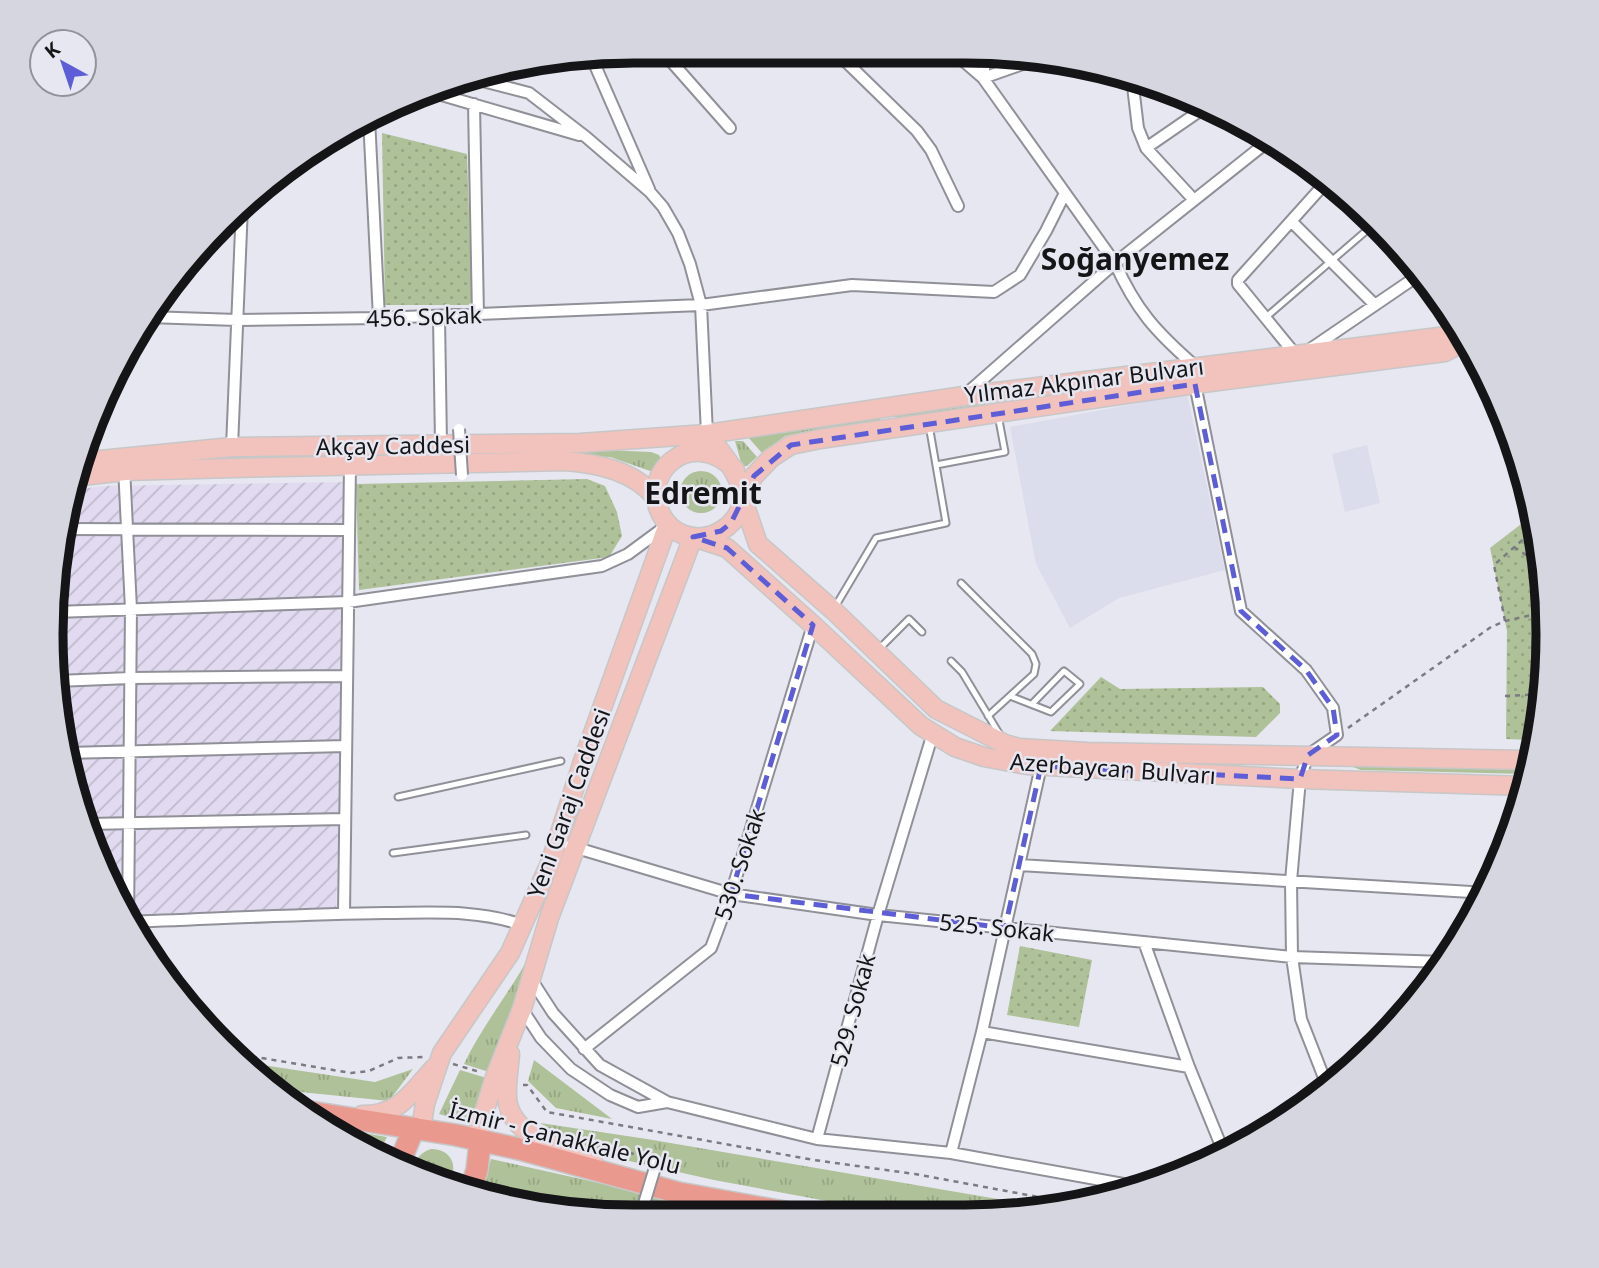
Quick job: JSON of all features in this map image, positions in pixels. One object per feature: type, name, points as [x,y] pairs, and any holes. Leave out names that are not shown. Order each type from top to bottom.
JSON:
[{"type":"highway","name":"İzmir - Çanakkale Yolu","points":[[324,1113],[418,1128],[519,1149],[678,1193],[745,1205]]},
{"type":"highway","points":[[403,1156],[418,1128]]},
{"type":"highway","points":[[473,1182],[480,1142]]},
{"type":"main road","name":"Yılmaz Akpınar Bulvarı","points":[[742,497],[754,476],[771,458],[791,446],[928,421],[998,412],[1300,354],[1452,335]]},
{"type":"main road","name":"Yılmaz Akpınar Bulvarı","points":[[706,434],[964,396],[1445,352],[1458,345]]},
{"type":"main road","name":"Akçay Caddesi","points":[[86,474],[124,464],[232,447],[580,443],[706,434]]},
{"type":"main road","points":[[706,434],[735,470],[741,483],[742,497],[732,523],[708,536],[693,537],[679,533],[668,524],[660,512],[656,498],[657,484],[663,471],[673,460],[706,434]]},
{"type":"main road","points":[[673,460],[692,452],[713,453],[735,470]]},
{"type":"main road","name":"Akçay Caddesi","points":[[89,462],[350,465],[566,461],[596,464],[626,474],[646,487],[656,498]]},
{"type":"main road","name":"Azerbaycan Bulvarı","points":[[742,497],[758,544],[833,610],[936,709],[1005,744],[1019,748],[1088,752],[1522,760]]},
{"type":"main road","name":"Yeni Garaj Caddesi","points":[[511,1040],[549,918],[566,845],[573,794],[668,524]]},
{"type":"main road","name":"Azerbaycan Bulvarı","points":[[693,537],[727,548],[921,726],[955,747],[984,757],[1041,766],[1300,779],[1516,786]]},
{"type":"main road","name":"Yeni Garaj Caddesi","points":[[430,1061],[447,1044],[510,953],[522,925],[593,800],[693,537]]},
{"type":"main road","points":[[480,1142],[479,1129],[495,1077],[511,1040]]},
{"type":"main road","points":[[511,1040],[507,1097],[510,1110],[523,1130],[551,1145],[678,1193]]},
{"type":"main road","points":[[336,1115],[377,1115],[394,1110],[430,1061]]},
{"type":"main road","points":[[418,1128],[425,1104],[430,1061]]},
{"type":"street","points":[[673,63],[730,128]]},
{"type":"street","points":[[847,63],[917,131],[931,150],[958,206]]},
{"type":"street","points":[[966,63],[983,78],[1115,263],[1129,295],[1195,375],[1241,611],[1306,670],[1333,708],[1337,735],[1308,755],[1300,779],[1291,881],[1292,957],[1301,1019],[1324,1078]]},
{"type":"street","points":[[595,64],[650,191]]},
{"type":"street","points":[[983,78],[985,64]]},
{"type":"street","points":[[983,78],[1018,66]]},
{"type":"street","points":[[486,82],[528,93],[650,191],[663,207],[678,233],[701,305],[706,434]]},
{"type":"street","points":[[1133,88],[1138,128],[1146,148],[1194,200]]},
{"type":"street","points":[[443,95],[586,137]]},
{"type":"street","points":[[474,104],[478,315]]},
{"type":"street","points":[[1146,148],[1198,112]]},
{"type":"street","points":[[369,128],[379,318]]},
{"type":"street","points":[[964,396],[1115,263],[1262,146]]},
{"type":"street","points":[[1321,188],[1238,280],[1238,284],[1265,318],[1300,354],[1412,279]]},
{"type":"street","name":"456. Sokak","points":[[159,317],[237,320],[439,317],[701,305],[852,285],[994,292],[1020,275],[1065,193]]},
{"type":"street","points":[[232,447],[241,220]]},
{"type":"street","points":[[1291,221],[1375,305]]},
{"type":"street","points":[[439,317],[441,444]]},
{"type":"street","points":[[458,429],[462,475]]},
{"type":"street","points":[[124,464],[131,609],[128,899]]},
{"type":"street","points":[[344,914],[350,465]]},
{"type":"street","points":[[64,612],[348,602],[602,566],[628,554],[668,524]]},
{"type":"street","points":[[73,529],[349,530]]},
{"type":"street","name":"530. Sokak","points":[[584,1049],[710,948],[731,894],[813,625]]},
{"type":"street","points":[[65,681],[347,676]]},
{"type":"street","name":"529. Sokak","points":[[817,1139],[878,915],[933,733]]},
{"type":"street","points":[[76,753],[346,746]]},
{"type":"street","points":[[951,1153],[982,1032],[1041,766]]},
{"type":"street","points":[[95,824],[345,819]]},
{"type":"street","name":"525. Sokak","points":[[566,845],[731,894],[878,915],[1292,957],[1432,962]]},
{"type":"street","points":[[1019,865],[1474,892]]},
{"type":"street","points":[[141,922],[344,914],[467,913],[502,918],[522,925]]},
{"type":"street","points":[[1144,942],[1189,1067],[1221,1145]]},
{"type":"street","points":[[531,979],[553,1013],[600,1065],[667,1102],[817,1139],[951,1153],[1121,1184]]},
{"type":"street","points":[[522,1009],[541,1038],[571,1069],[610,1095],[638,1107],[667,1102]]},
{"type":"street","points":[[982,1032],[1189,1067]]},
{"type":"street","points":[[644,1205],[657,1161]]},
{"type":"lane","points":[[1265,318],[1368,229]]},
{"type":"lane","points":[[936,465],[1005,452],[998,412]]},
{"type":"lane","points":[[833,610],[876,538],[946,523],[928,421]]},
{"type":"lane","points":[[961,583],[1007,627],[1035,659],[1034,674],[988,716]]},
{"type":"lane","points":[[876,653],[909,619],[922,632]]},
{"type":"lane","points":[[951,661],[962,672],[1005,744]]},
{"type":"lane","points":[[1010,696],[1032,705],[1051,712],[1080,684],[1064,671],[1032,705]]},
{"type":"lane","points":[[398,797],[561,761]]},
{"type":"lane","points":[[573,794],[593,800]]},
{"type":"lane","points":[[393,853],[526,835]]},
{"type":"path","points":[[1505,621],[1494,565],[1527,536]]},
{"type":"path","points":[[1514,547],[1531,558]]},
{"type":"path","points":[[1337,735],[1491,627],[1535,614]]},
{"type":"path","points":[[1505,696],[1533,695]]},
{"type":"path","points":[[250,1056],[351,1073],[369,1071],[398,1058],[430,1061]]},
{"type":"path","points":[[462,1066],[490,1075]]},
{"type":"path","points":[[527,1085],[547,1112],[1048,1199]]},
{"type":"path","points":[[617,1149],[657,1161]]},
{"type":"highlighted area","points":[[1195,384],[1241,611],[1306,670],[1333,708],[1337,735],[1308,755],[1300,779],[1041,766],[1005,928],[731,894],[813,625],[727,548],[693,537],[721,531],[731,523],[754,476],[791,445]]},
{"type":"shaded area","points":[[1187,394],[1225,570],[1119,598],[1070,628],[1036,564],[1010,427]]},
{"type":"shaded area","points":[[1367,445],[1380,503],[1345,512],[1332,454]]},
{"type":"shaded area","points":[[352,482],[336,909],[138,917],[106,853],[82,782],[68,709],[64,671],[64,597],[81,489],[106,486]]},
{"type":"green space","points":[[382,133],[467,154],[472,305],[385,305]]},
{"type":"green space","points":[[1191,376],[1192,379],[896,418],[894,416]]},
{"type":"green space","points":[[880,417],[880,421],[785,436],[762,453],[747,436]]},
{"type":"green space","points":[[735,441],[743,441],[757,457],[747,466],[742,466]]},
{"type":"green space","points":[[603,450],[651,452],[659,455],[662,461],[653,472],[610,457],[360,457],[359,453]]},
{"type":"green space","points":[[701,471],[715,478],[722,492],[715,506],[701,513],[687,506],[680,492],[687,478]]},
{"type":"green space","points":[[587,479],[605,486],[617,512],[622,536],[609,557],[359,590],[356,484]]},
{"type":"green space","points":[[1525,521],[1535,597],[1536,634],[1535,671],[1526,740],[1506,739],[1507,631],[1490,548]]},
{"type":"green space","points":[[1101,677],[1120,689],[1263,687],[1280,704],[1280,713],[1256,737],[1050,731]]},
{"type":"green space","points":[[1360,762],[1520,767],[1519,774],[1361,770],[1353,767]]},
{"type":"green space","points":[[1020,946],[1092,960],[1079,1027],[1007,1015]]},
{"type":"green space","points":[[532,951],[492,1073],[464,1064],[480,1035]]},
{"type":"green space","points":[[534,1060],[612,1119],[556,1108],[528,1081]]},
{"type":"green space","points":[[260,1065],[375,1082],[413,1069],[389,1101],[292,1091]]},
{"type":"green space","points":[[460,1070],[490,1079],[475,1124],[439,1114]]},
{"type":"green space","points":[[540,1123],[1017,1202],[849,1205],[714,1180],[589,1152]]},
{"type":"green space","points":[[352,1131],[387,1137],[382,1146]]},
{"type":"green space","points":[[431,1149],[444,1152],[452,1160],[452,1176],[416,1162],[423,1153]]},
{"type":"green space","points":[[491,1159],[698,1205],[597,1204],[559,1200],[484,1185]]},
{"type":"district","name":"Soğanyemez","points":[[1135,258]]},
{"type":"district","name":"Edremit","points":[[703,492]]}]
